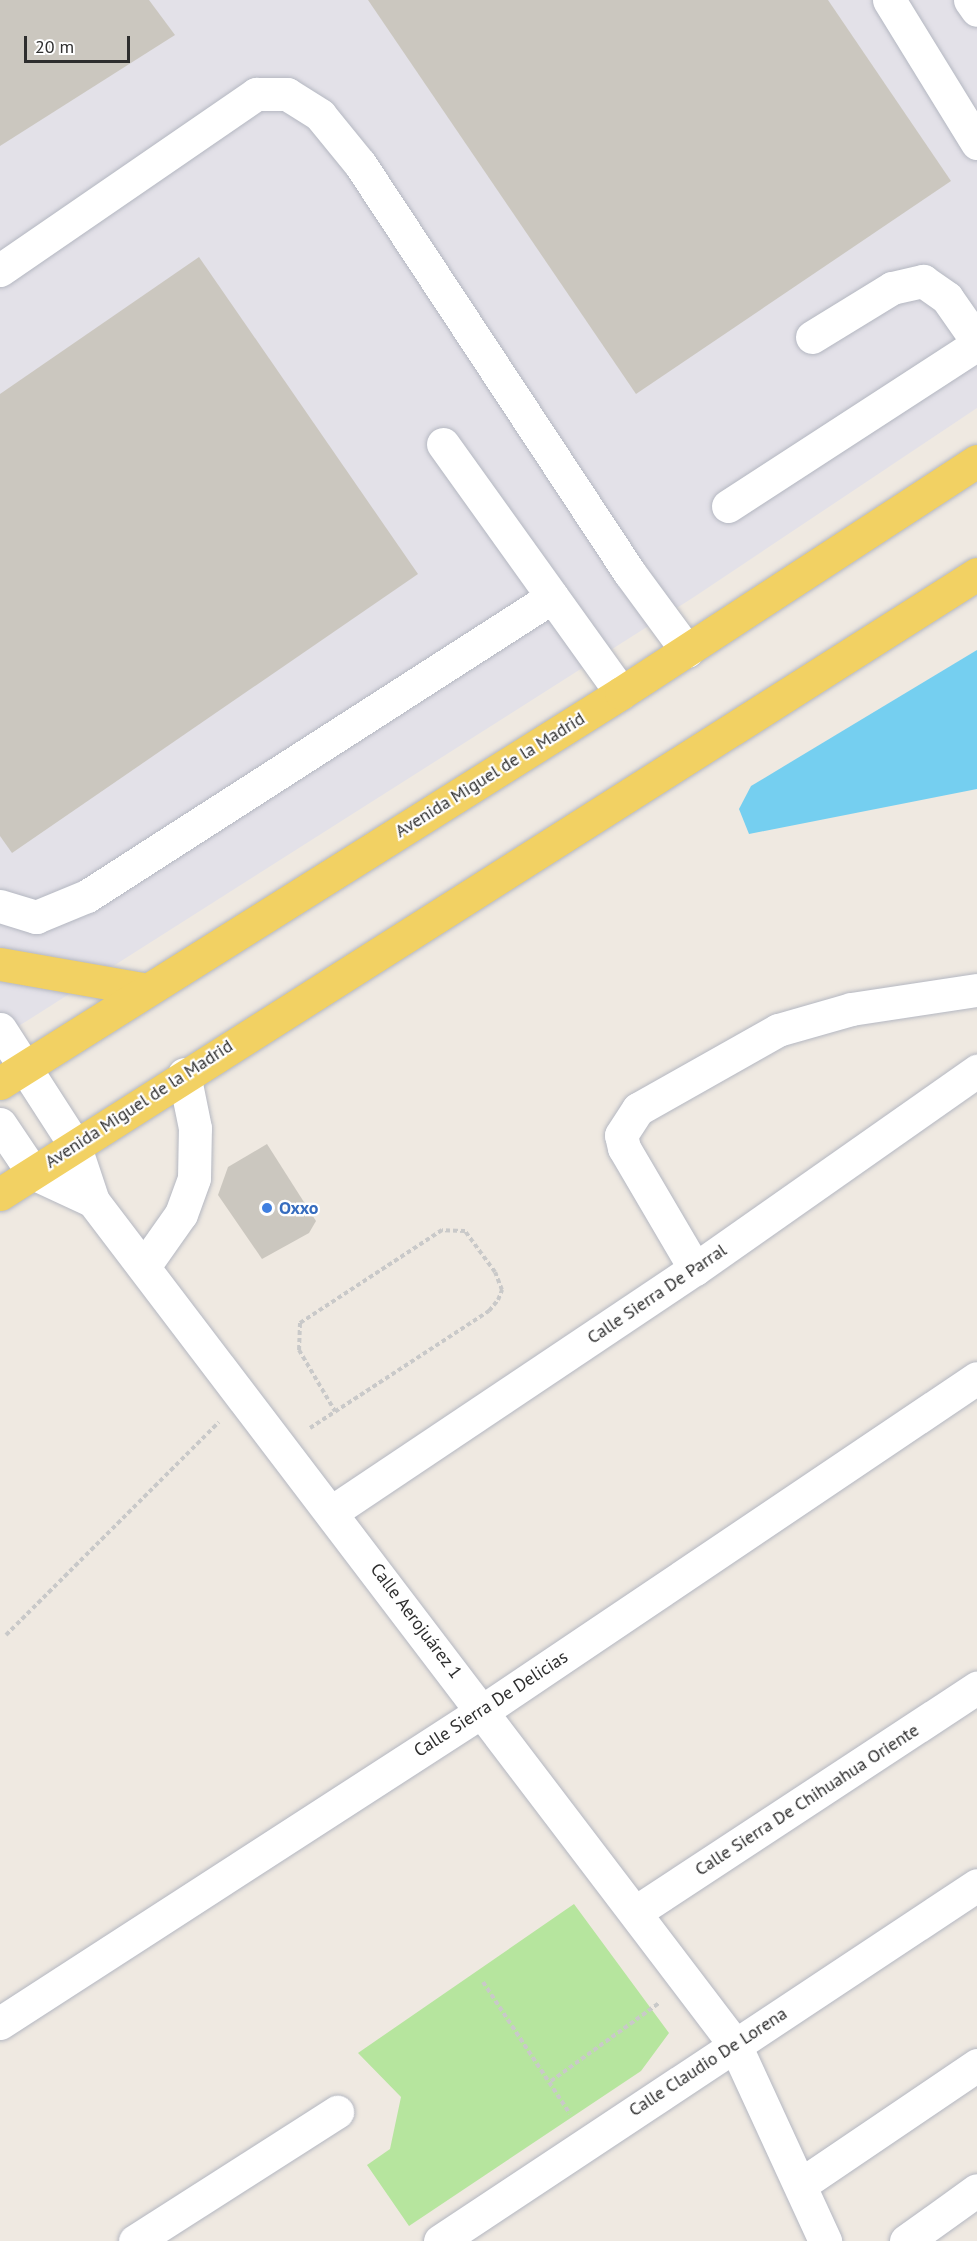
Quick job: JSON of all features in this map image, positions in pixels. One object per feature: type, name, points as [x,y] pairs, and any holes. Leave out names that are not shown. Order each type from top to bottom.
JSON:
[{"type":"main road","name":"Avenida Miguel de la Madrid","points":[[12,1075],[621,693],[977,461]]},
{"type":"main road","name":"Avenida Miguel de la Madrid","points":[[0,1194],[184,1074],[977,574]]},
{"type":"main road","points":[[0,964],[147,990]]},
{"type":"street","points":[[889,0],[977,143]]},
{"type":"street","points":[[970,0],[977,10]]},
{"type":"street","points":[[0,270],[256,94],[287,94],[320,115],[360,164],[629,572],[687,651]]},
{"type":"street","points":[[728,506],[977,343],[947,298],[923,281],[892,288],[812,337]]},
{"type":"street","points":[[443,444],[621,693]]},
{"type":"street","points":[[0,906],[36,917],[87,896],[552,597]]},
{"type":"street","points":[[695,1269],[634,1167],[621,1135],[649,1100],[777,1030],[851,1009],[977,990]]},
{"type":"street","name":"Calle Aerojuárez 1","points":[[0,1029],[12,1075],[74,1144],[93,1201],[145,1264],[690,1981],[735,2044],[825,2241]]},
{"type":"street","name":"Calle Sierra De Parral","points":[[333,1511],[695,1269],[977,1071]]},
{"type":"street","points":[[145,1264],[181,1214],[194,1178],[195,1128],[184,1074]]},
{"type":"street","points":[[0,1124],[33,1173]]},
{"type":"street","name":"Calle Aerojuárez 1","points":[[33,1173],[93,1201]]},
{"type":"street","name":"Calle Sierra De Delicias","points":[[0,2024],[484,1710],[977,1378]]},
{"type":"street","name":"Calle Sierra De Chihuahua Oriente","points":[[637,1911],[977,1688]]},
{"type":"street","name":"Calle Claudio De Lorena","points":[[440,2241],[977,1885]]},
{"type":"street","points":[[800,2185],[977,2065]]},
{"type":"street","points":[[135,2241],[337,2112]]},
{"type":"street","points":[[906,2241],[977,2190]]},
{"type":"path","points":[[283,1446],[335,1411],[498,1300],[502,1290],[495,1272],[465,1231],[442,1230],[300,1323],[299,1350],[335,1411]]},
{"type":"path","points":[[6,1635],[245,1396]]},
{"type":"path","points":[[550,2081],[690,1981]]},
{"type":"path","points":[[483,1982],[588,2142]]},
{"type":"shaded area","points":[[0,0],[977,0],[977,408],[694,597],[0,1038]]},
{"type":"green space","points":[[574,1904],[669,2033],[641,2071],[409,2226],[367,2165],[390,2149],[401,2097],[358,2053]]},
{"type":"water","points":[[977,650],[977,789],[749,834],[739,809],[751,786]]},
{"type":"building","points":[[0,0],[149,0],[175,35],[0,146]]},
{"type":"building","points":[[368,0],[828,0],[951,181],[636,394]]},
{"type":"building","points":[[199,257],[418,574],[12,853],[0,836],[0,394]]},
{"type":"building","name":"Oxxo","points":[[267,1144],[316,1221],[309,1233],[262,1259],[218,1195],[228,1167]]},
{"type":"place","name":"Oxxo","points":[[267,1208]]}]
